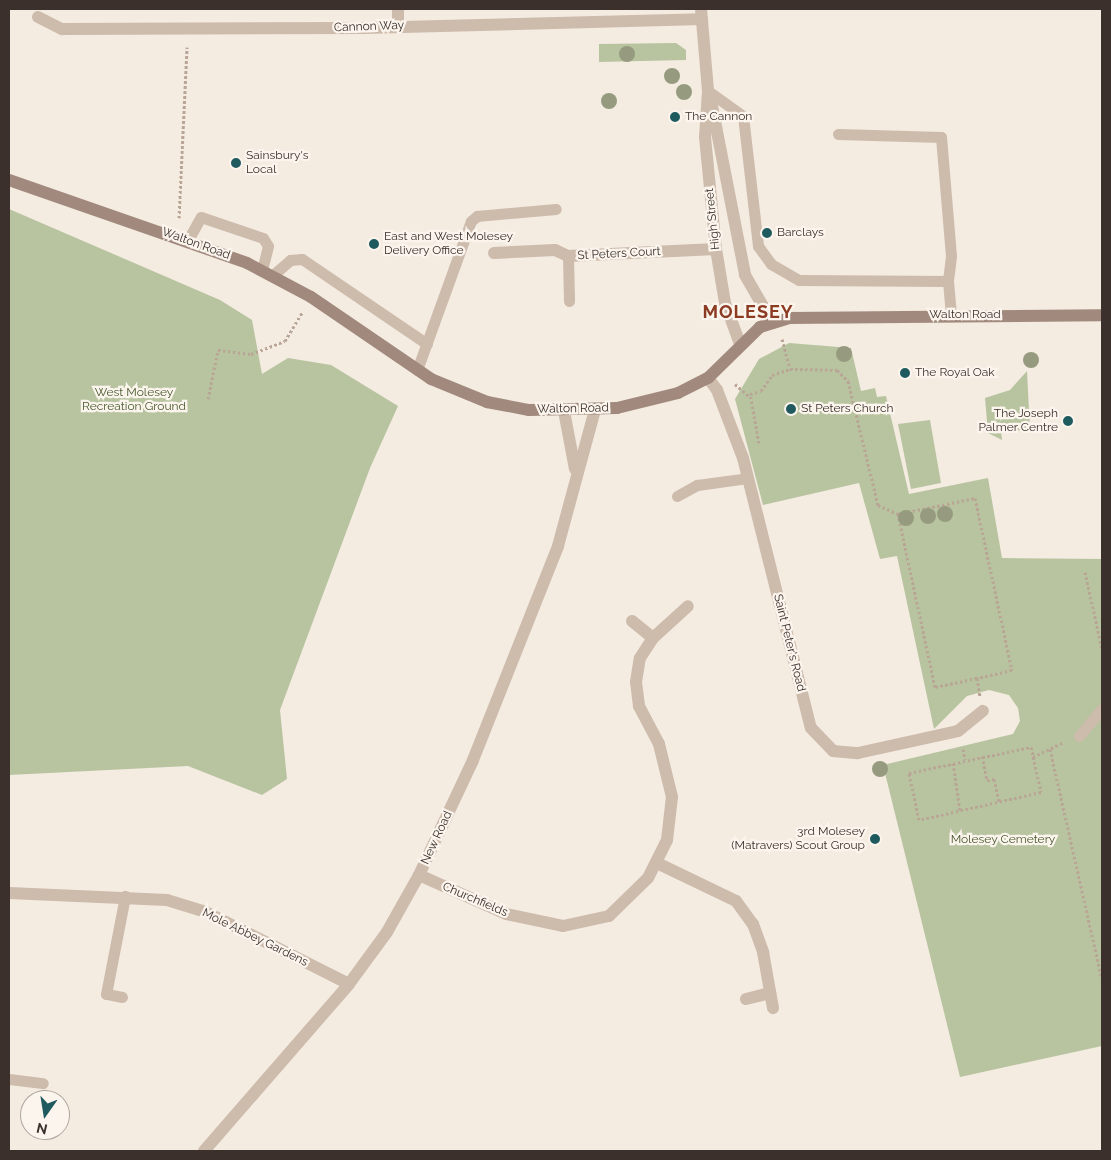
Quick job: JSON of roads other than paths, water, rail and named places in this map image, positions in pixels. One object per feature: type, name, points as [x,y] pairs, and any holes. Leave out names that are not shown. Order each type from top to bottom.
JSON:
[{"type":"main road","name":"Walton Road","points":[[9,180],[184,238],[268,273],[312,297],[418,370],[487,402],[564,411],[595,410],[658,400],[708,378],[740,344],[772,322],[822,316],[1102,315]]},
{"type":"street","points":[[398,9],[398,25]]},
{"type":"street","name":"Cannon Way","points":[[38,17],[62,29],[188,29],[398,25],[702,14]]},
{"type":"street","name":"High Street","points":[[702,14],[708,91],[746,276],[772,322]]},
{"type":"street","name":"High Street","points":[[708,91],[705,137],[716,249],[725,303],[740,344]]},
{"type":"street","name":"St Peters Court","points":[[494,253],[554,250],[568,256],[716,249]]},
{"type":"street","name":"Saint Peter's Road","points":[[708,378],[717,390],[743,458],[811,728],[833,751],[858,753],[958,731],[983,711]]},
{"type":"street","name":"New Road","points":[[204,1151],[349,984],[387,932],[419,875],[473,760],[558,546],[576,472],[595,410]]},
{"type":"street","name":"New Road","points":[[564,411],[576,472]]},
{"type":"street","name":"Churchfields","points":[[419,875],[506,914],[563,926],[609,916],[648,878],[667,840],[672,797],[659,744],[639,706],[636,682],[640,658],[653,638],[688,606]]},
{"type":"street","points":[[632,621],[653,638]]},
{"type":"street","points":[[657,863],[736,901],[753,924],[773,1008]]},
{"type":"street","name":"Mole Abbey Gardens","points":[[9,893],[125,896],[167,900],[204,912],[349,984]]},
{"type":"street","points":[[746,999],[770,993]]},
{"type":"lane","points":[[708,91],[744,116],[758,246],[771,264],[799,280],[948,281]]},
{"type":"lane","points":[[838,134],[941,137],[951,256],[948,281],[951,315]]},
{"type":"lane","points":[[418,370],[471,221],[477,216],[556,209]]},
{"type":"lane","points":[[184,238],[201,217],[263,238],[268,246],[268,273]]},
{"type":"lane","points":[[568,256],[569,301]]},
{"type":"lane","points":[[268,273],[290,260],[302,259],[426,344]]},
{"type":"lane","points":[[677,496],[697,485],[748,478]]},
{"type":"lane","points":[[1079,736],[1102,709]]},
{"type":"lane","points":[[122,997],[106,994],[125,896]]},
{"type":"lane","points":[[9,1079],[43,1083]]},
{"type":"place","name":"The Cannon","points":[[675,117]]},
{"type":"place","name":"Sainsbury's Local","points":[[236,163]]},
{"type":"place","name":"Barclays","points":[[767,233]]},
{"type":"place","name":"East and West Molesey Delivery Office","points":[[374,244]]},
{"type":"place","name":"The Royal Oak","points":[[905,373]]},
{"type":"place","name":"St Peters Church","points":[[791,409]]},
{"type":"place","name":"The Joseph Palmer Centre","points":[[1068,421]]},
{"type":"place","name":"3rd Molesey (Matravers) Scout Group","points":[[875,839]]},
{"type":"district","name":"MOLESEY","points":[[748,312]]},
{"type":"park label","name":"West Molesey Recreation Ground","points":[[134,400]]},
{"type":"park label","name":"Molesey Cemetery","points":[[1003,840]]}]
